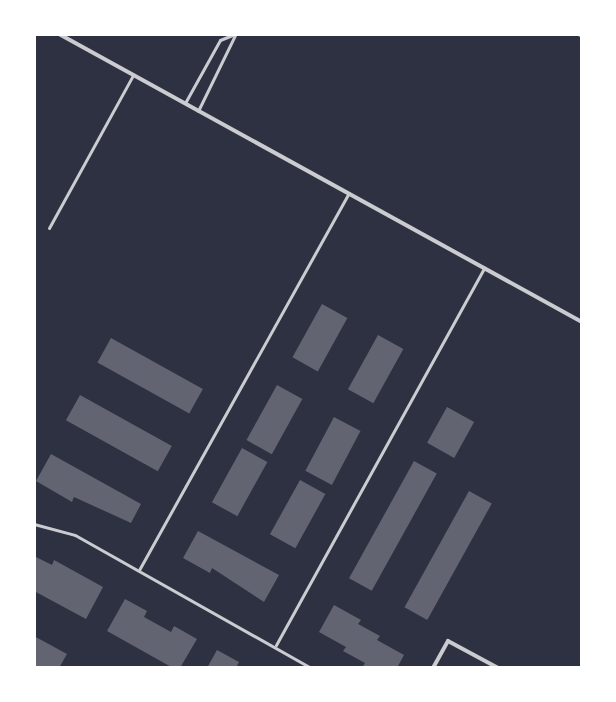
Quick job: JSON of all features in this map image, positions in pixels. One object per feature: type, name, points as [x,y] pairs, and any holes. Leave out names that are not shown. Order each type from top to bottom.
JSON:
[{"type":"street","points":[[59,34],[582,322]]},
{"type":"street","points":[[184,103],[220,40],[235,34]]},
{"type":"street","points":[[198,111],[235,34]]},
{"type":"street","points":[[49,228],[133,75]]},
{"type":"street","points":[[139,570],[348,194]]},
{"type":"street","points":[[276,645],[484,268]]},
{"type":"street","points":[[34,524],[75,535],[276,645],[311,668]]},
{"type":"street","points":[[433,668],[448,641],[498,668]]},
{"type":"building","points":[[322,304],[347,318],[318,371],[292,357]]},
{"type":"building","points":[[378,335],[403,349],[373,403],[348,389]]},
{"type":"building","points":[[111,338],[203,389],[189,413],[97,362]]},
{"type":"building","points":[[277,385],[302,399],[272,454],[246,440]]},
{"type":"building","points":[[80,395],[172,446],[158,471],[66,420]]},
{"type":"building","points":[[447,407],[474,422],[454,458],[427,443]]},
{"type":"building","points":[[334,417],[360,431],[332,485],[305,471]]},
{"type":"building","points":[[242,448],[267,462],[237,516],[212,502]]},
{"type":"building","points":[[51,454],[141,504],[131,523],[74,497],[72,502],[36,481]]},
{"type":"building","points":[[414,461],[437,474],[372,591],[349,578]]},
{"type":"building","points":[[300,480],[325,494],[295,548],[270,534]]},
{"type":"building","points":[[469,491],[492,504],[427,620],[405,607]]},
{"type":"building","points":[[198,531],[279,575],[264,602],[212,568],[210,573],[183,558]]},
{"type":"building","points":[[34,556],[52,565],[54,560],[103,587],[86,619],[34,591]]},
{"type":"building","points":[[125,599],[147,611],[144,617],[171,632],[174,626],[197,639],[180,668],[173,668],[107,631]]},
{"type":"building","points":[[334,605],[361,620],[358,624],[380,636],[377,640],[404,655],[397,668],[362,668],[365,663],[343,651],[346,647],[319,632]]},
{"type":"building","points":[[34,636],[67,654],[59,668],[34,668]]},
{"type":"building","points":[[217,650],[239,662],[236,668],[207,668]]}]
